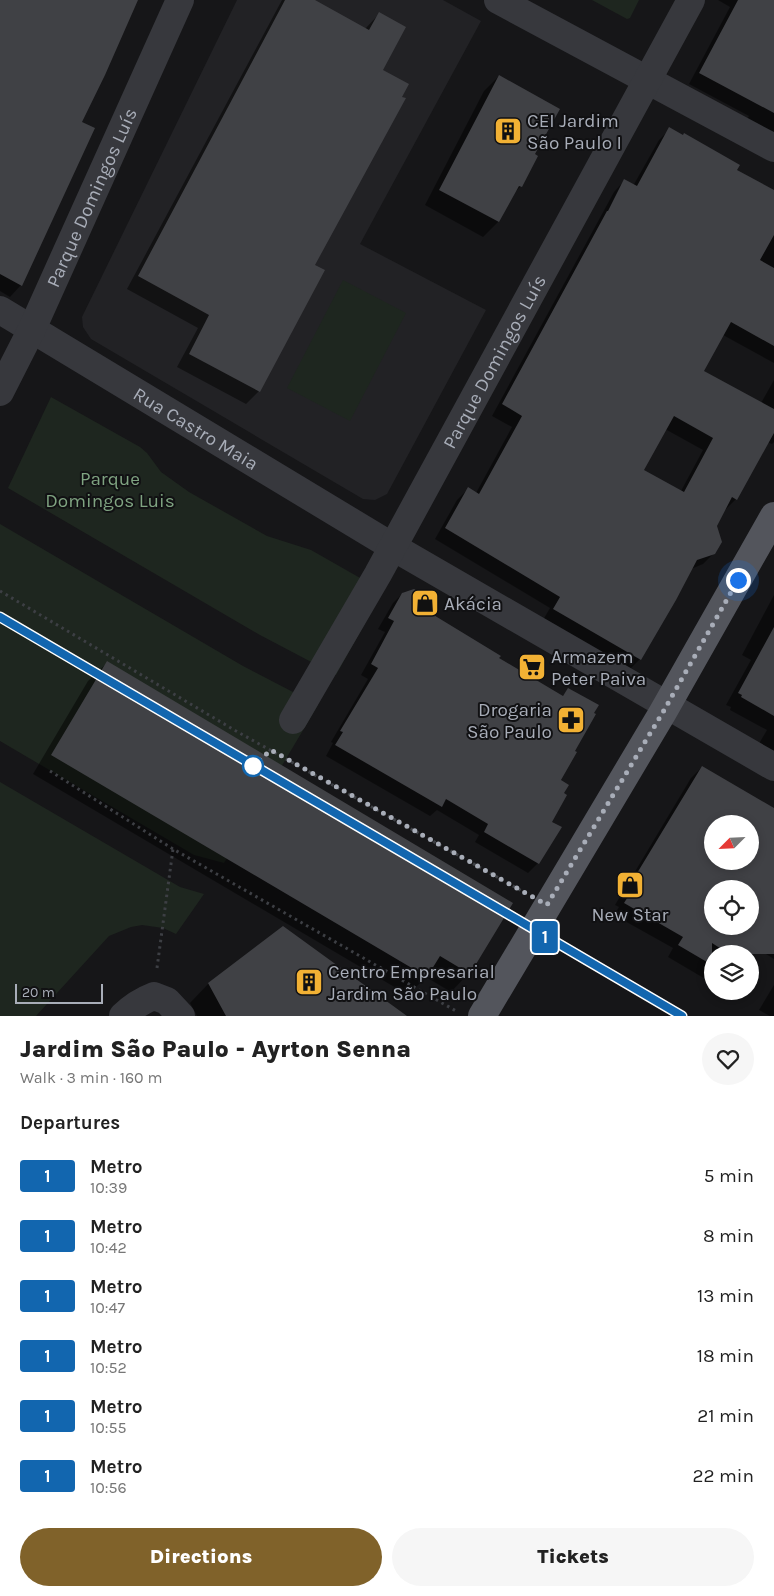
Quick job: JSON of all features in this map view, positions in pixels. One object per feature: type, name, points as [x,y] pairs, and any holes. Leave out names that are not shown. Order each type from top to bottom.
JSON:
[{"type":"main road","points":[[469,1014],[547,905],[668,705],[774,516]]},
{"type":"street","name":"Parque Domingos Luís","points":[[0,392],[32,329],[180,0]]},
{"type":"street","points":[[498,0],[774,148]]},
{"type":"street","name":"Parque Domingos Luís","points":[[293,720],[393,546],[691,0]]},
{"type":"street","name":"Rua Castro Maia","points":[[0,310],[393,546],[774,767]]},
{"type":"street","points":[[123,1016],[131,1007],[142,1000],[154,996],[167,1001],[181,1016]]},
{"type":"path","points":[[0,591],[236,731],[547,905]]},
{"type":"path","points":[[50,771],[173,849],[469,1014]]},
{"type":"path","points":[[154,996],[173,849]]},
{"type":"shaded area","points":[[237,0],[443,0],[481,21],[360,244],[486,310],[387,494],[375,500],[363,499],[91,339],[83,327],[82,317]]},
{"type":"green space","points":[[592,0],[639,0],[630,18],[627,19]]},
{"type":"green space","points":[[343,280],[406,313],[350,421],[287,388]]},
{"type":"green space","name":"Parque Domingos Luis","points":[[51,397],[140,447],[147,453],[161,472],[189,492],[267,536],[311,550],[383,591],[336,675],[260,635],[8,488]]},
{"type":"green space","name":"Parque Domingos Luis","points":[[0,524],[243,666],[318,705],[224,863],[194,855],[0,741]]},
{"type":"green space","points":[[0,782],[180,887],[204,894],[176,934],[163,928],[142,925],[131,927],[109,936],[36,1016],[0,1016]]},
{"type":"building","points":[[0,0],[138,0],[82,122],[95,128],[22,286],[0,274]]},
{"type":"building","points":[[285,0],[315,0],[369,30],[379,12],[406,27],[383,70],[409,84],[402,97],[406,98],[315,265],[325,270],[260,392],[189,354],[209,315],[138,276]]},
{"type":"building","points":[[738,0],[774,0],[774,113],[699,73]]},
{"type":"building","name":"CEI Jardim São Paulo I","points":[[499,75],[560,109],[535,154],[538,156],[522,187],[519,186],[499,222],[439,190]]},
{"type":"building","points":[[669,127],[683,135],[684,133],[740,165],[737,170],[774,190],[774,235],[760,260],[774,268],[774,346],[731,322],[704,371],[774,409],[774,433],[737,500],[732,497],[717,526],[722,542],[715,554],[697,560],[641,660],[553,609],[560,597],[445,528],[468,487],[479,494],[522,416],[502,404],[624,179],[637,186]],"holes":[[[674,416],[713,438],[684,492],[644,470]]]},
{"type":"building","points":[[414,589],[438,603],[432,614],[501,656],[499,658],[563,696],[568,688],[599,705],[594,713],[596,714],[575,751],[577,752],[561,780],[569,785],[564,793],[567,795],[552,822],[562,827],[539,864],[484,832],[488,824],[446,799],[442,807],[335,745],[343,732],[340,731],[378,668],[371,664],[394,621],[388,618],[402,593]]},
{"type":"building","points":[[774,627],[774,716],[741,697],[742,695],[738,693]]},
{"type":"building","points":[[107,661],[513,903],[470,974],[440,956],[427,977],[51,755]]},
{"type":"building","points":[[702,766],[774,808],[774,954],[759,954],[759,945],[715,945],[712,943],[712,945],[704,945],[704,960],[678,945],[683,937],[624,903],[629,895],[625,893]]},
{"type":"building","points":[[283,926],[407,1016],[226,1016],[208,983]]},
{"type":"metro line","name":"1","points":[[0,617],[682,1016]]},
{"type":"place","name":"CEI Jardim São Paulo I","points":[[508,131]]},
{"type":"place","name":"Akácia","points":[[425,603]]},
{"type":"place","name":"Armazem Peter Paiva","points":[[532,667]]},
{"type":"place","name":"Drogaria São Paulo","points":[[571,720]]},
{"type":"place","name":"New Star","points":[[630,885]]},
{"type":"place","name":"Centro Empresarial Jardim São Paulo","points":[[309,982]]},
{"type":"route","points":[[253,766],[271,750],[547,905],[663,712],[738,580]]}]
